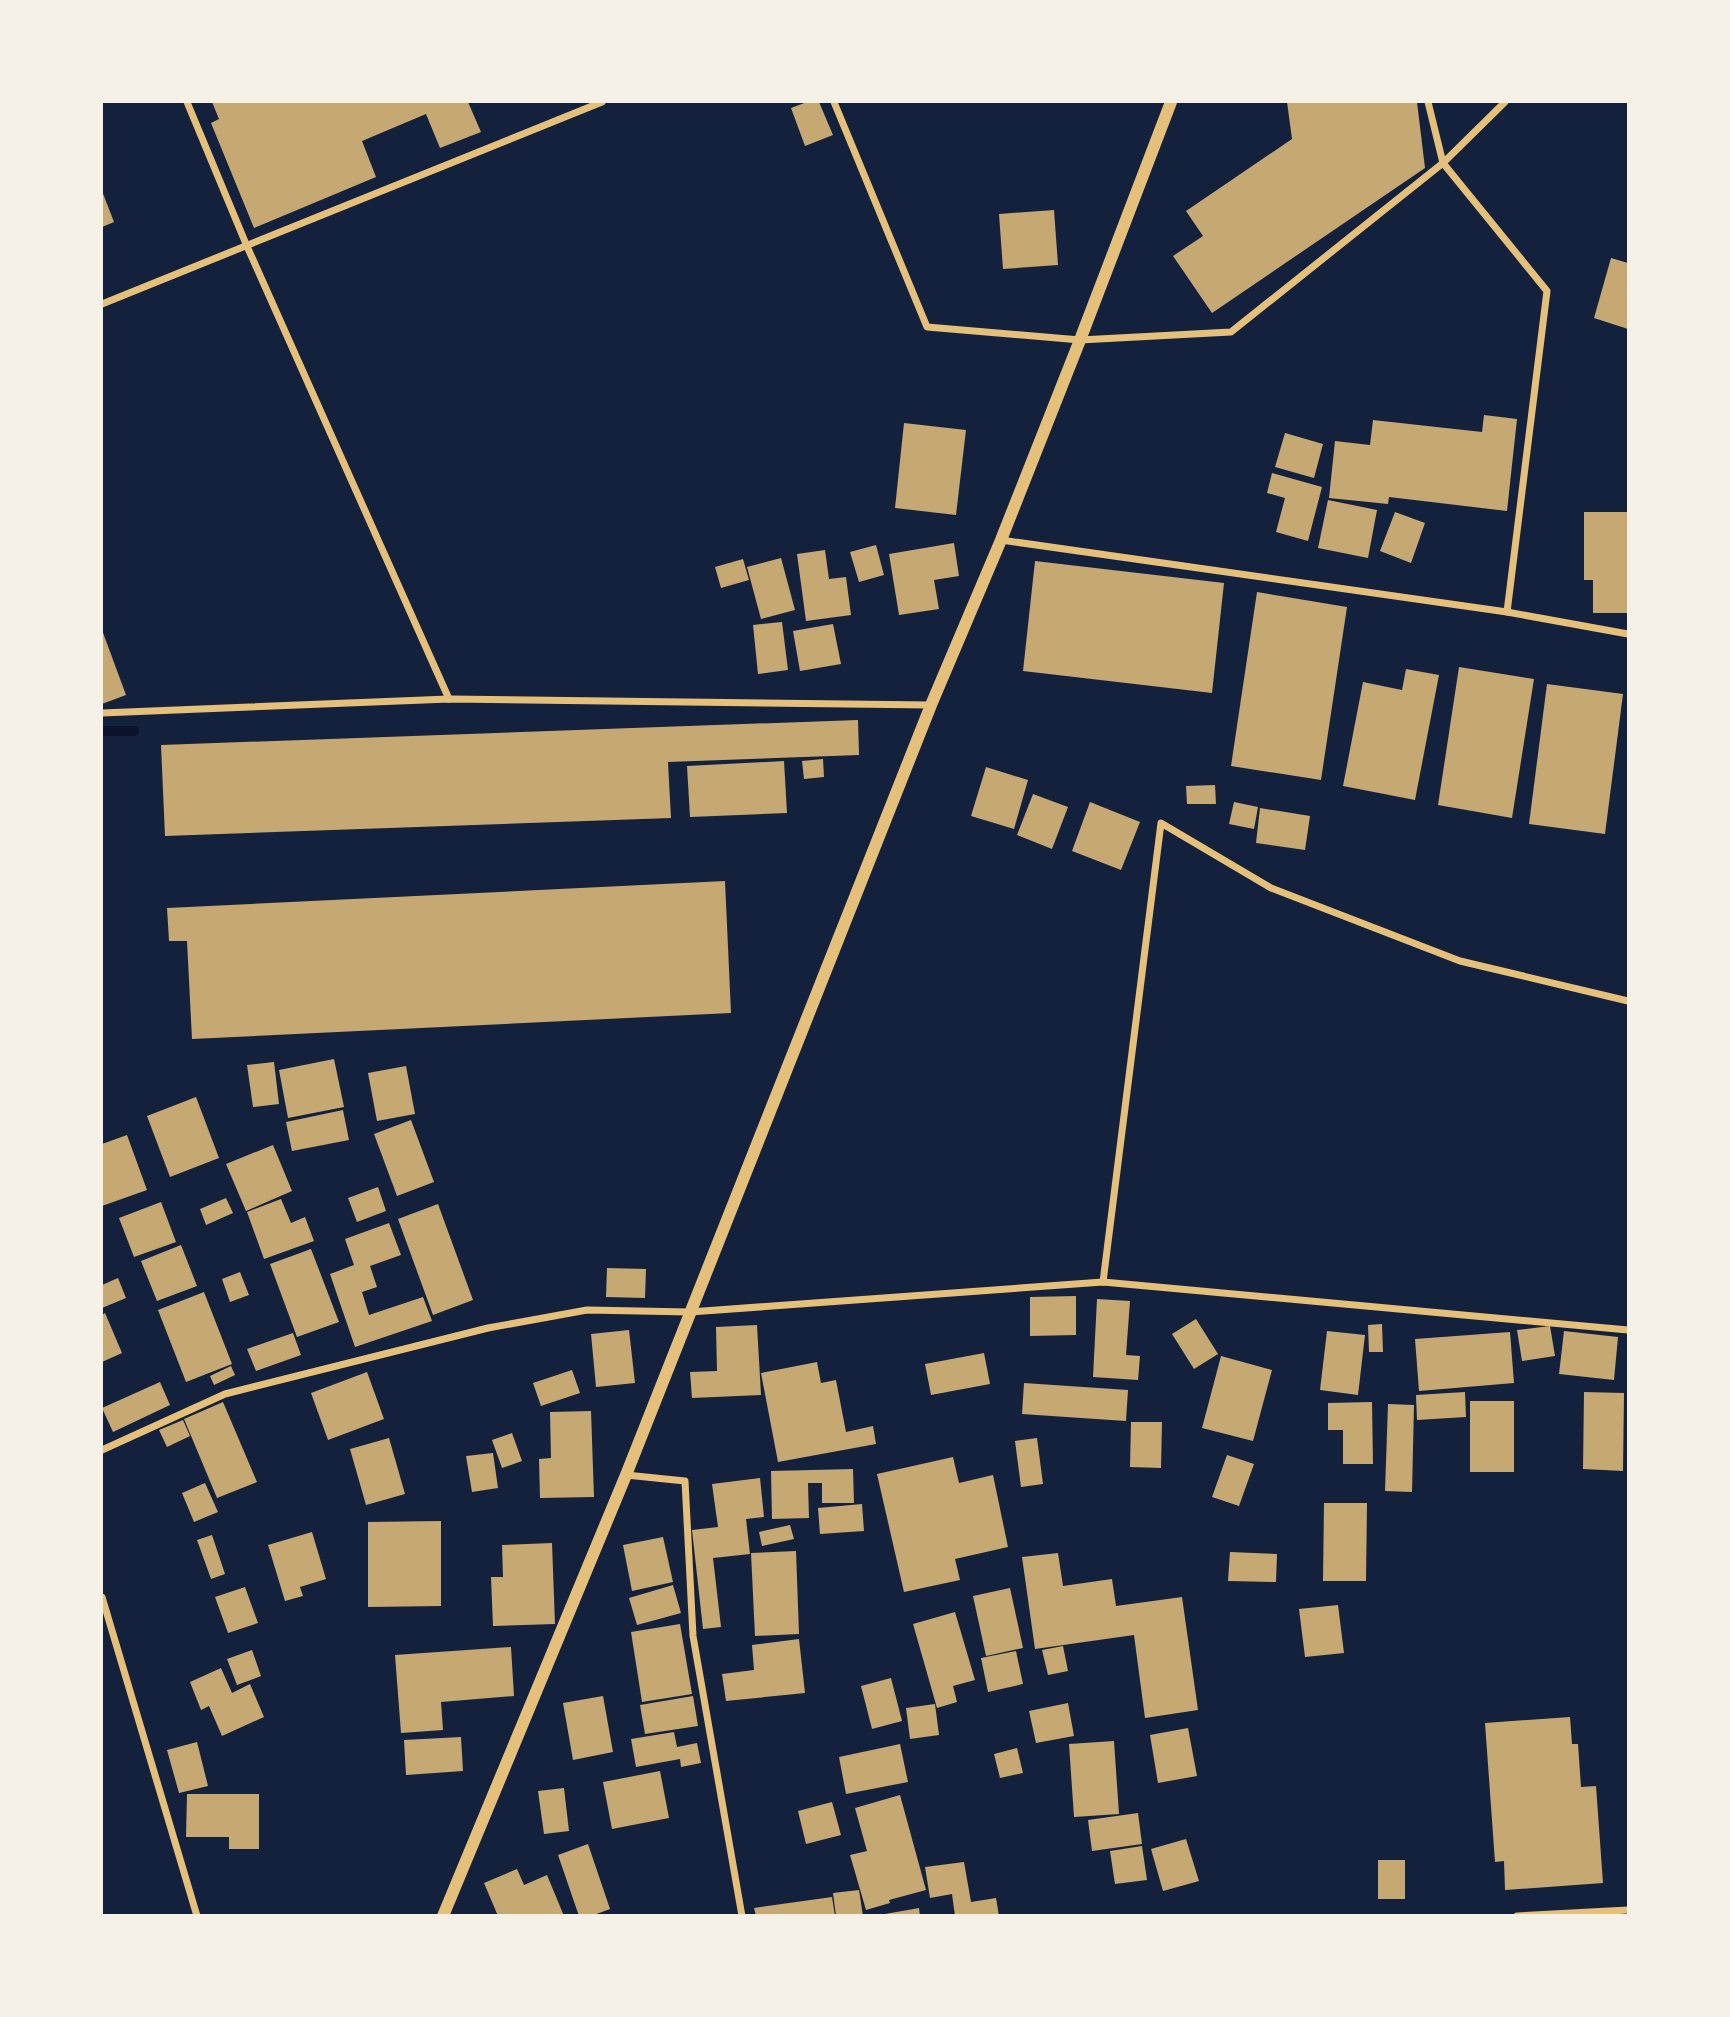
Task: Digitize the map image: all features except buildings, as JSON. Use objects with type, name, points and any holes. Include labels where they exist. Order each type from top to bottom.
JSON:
[{"type":"street","points":[[187,102],[246,244],[449,699]]},
{"type":"street","points":[[102,304],[602,102]]},
{"type":"street","points":[[834,102],[927,327],[1080,340],[1231,332],[1443,163],[1505,102]]},
{"type":"street","points":[[443,1916],[626,1475],[930,705],[1080,340],[1171,102]]},
{"type":"street","points":[[1428,102],[1443,163],[1547,291],[1507,612]]},
{"type":"street","points":[[1000,540],[1507,612],[1629,634]]},
{"type":"street","points":[[102,712],[449,699],[930,705]]},
{"type":"street","points":[[1103,1282],[1161,823],[1271,888],[1460,961],[1629,1001]]},
{"type":"street","points":[[102,1450],[225,1394],[488,1328],[587,1310],[690,1312],[1103,1282],[1629,1330]]},
{"type":"street","points":[[626,1475],[685,1481],[693,1636],[742,1916]]},
{"type":"street","points":[[102,1597],[197,1916]]},
{"type":"street","points":[[1517,1916],[1629,1910]]},
{"type":"waterway","points":[[102,731],[134,731]]}]
